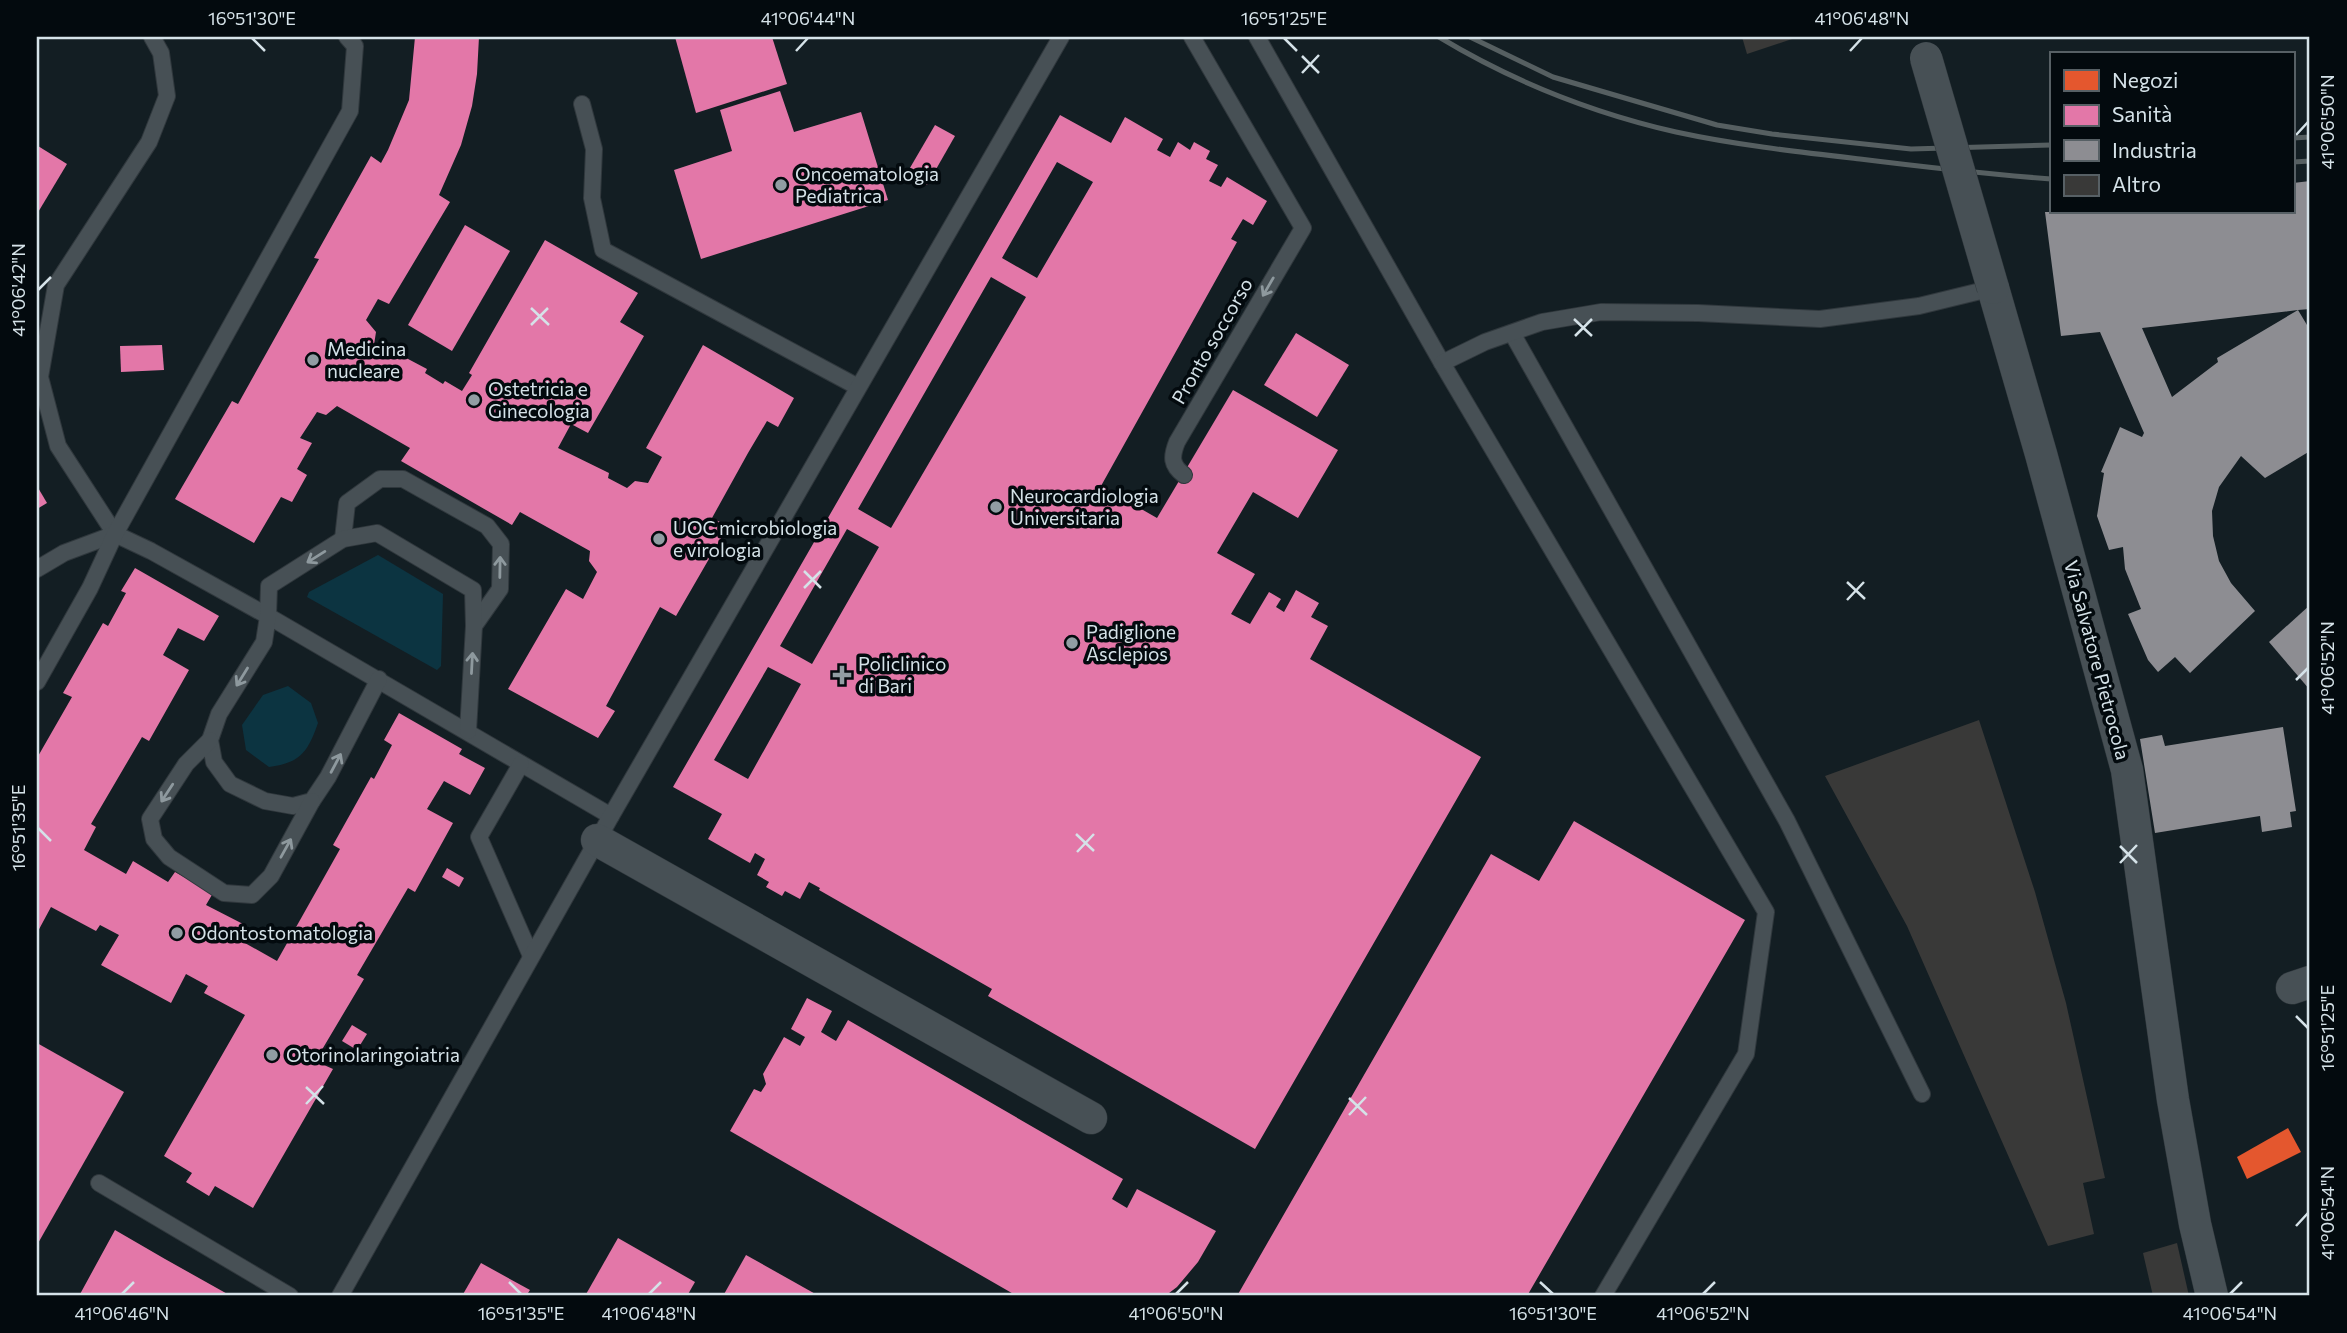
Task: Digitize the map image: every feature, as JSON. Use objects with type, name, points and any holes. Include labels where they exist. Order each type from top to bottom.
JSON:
[{"type":"street","name":"Via Salvatore Pietrocola","points":[[1923,48],[2041,454],[2127,770],[2173,1100],[2195,1224],[2212,1296]]},
{"type":"street","points":[[604,828],[1091,1118]]},
{"type":"lane","points":[[152,37],[161,52],[167,96],[149,142],[56,285],[40,377],[58,446],[114,534],[151,551],[268,616],[468,732],[521,764],[604,828]]},
{"type":"lane","points":[[37,681],[90,588],[114,534],[350,111],[355,46],[347,37]]},
{"type":"lane","points":[[340,1296],[604,828],[1061,37]]},
{"type":"lane","name":"Pronto soccorso","points":[[1184,475],[1175,468],[1172,456],[1177,442],[1303,228],[1192,37]]},
{"type":"lane","points":[[1257,37],[1442,363],[1766,912],[1746,1054],[1603,1296]]},
{"type":"lane","points":[[582,104],[594,149],[592,198],[603,250],[859,387]]},
{"type":"lane","points":[[1442,363],[1485,342],[1542,322],[1601,312],[1820,319],[1919,306],[1993,288]]},
{"type":"lane","points":[[1513,333],[1787,821],[1922,1094]]},
{"type":"lane","points":[[343,539],[347,503],[380,479],[403,479],[486,526],[501,544],[500,589],[474,626]]},
{"type":"lane","points":[[379,679],[328,777],[271,876],[252,895],[224,893],[169,857],[154,839],[150,819],[186,764],[210,740],[219,714],[264,642],[269,586],[343,539],[377,533],[473,590],[474,626],[468,732]]},
{"type":"lane","points":[[37,569],[64,553],[114,534]]},
{"type":"lane","points":[[210,740],[214,762],[230,784],[265,801],[293,806],[312,801]]},
{"type":"lane","points":[[521,764],[479,836],[531,956]]},
{"type":"lane","points":[[99,1183],[290,1296]]},
{"type":"shaded area","points":[[378,555],[443,594],[441,666],[437,670],[307,597],[309,592]]},
{"type":"shaded area","points":[[288,686],[311,703],[318,723],[310,742],[301,754],[288,763],[269,767],[246,750],[242,725],[263,695]]},
{"type":"building: Negozi","points":[[2288,1128],[2301,1152],[2247,1179],[2237,1157]]},
{"type":"building: Sanità","points":[[415,37],[479,37],[477,74],[472,106],[461,145],[439,195],[450,202],[389,304],[378,299],[366,320],[376,332],[374,345],[392,354],[393,351],[427,369],[425,373],[443,384],[445,381],[462,391],[472,375],[469,373],[545,240],[638,293],[620,322],[644,336],[588,433],[571,424],[558,448],[609,473],[608,478],[627,488],[635,481],[648,483],[662,457],[646,448],[703,345],[794,398],[778,427],[767,421],[748,453],[712,518],[728,526],[676,616],[660,607],[606,706],[615,711],[598,738],[508,689],[566,589],[583,599],[597,572],[589,561],[590,551],[520,512],[512,525],[401,461],[410,448],[337,406],[326,415],[317,412],[300,438],[312,443],[297,469],[307,475],[292,502],[281,497],[254,543],[175,499],[232,401],[238,404],[319,259],[314,258],[371,156],[381,163],[388,150],[409,100]]},
{"type":"building: Sanità","points":[[675,37],[772,37],[787,84],[696,113]]},
{"type":"building: Sanità","name":"Oncoematologia Pediatrica","points":[[780,91],[794,132],[861,112],[888,200],[701,259],[674,170],[732,151],[720,110]]},
{"type":"building: Sanità","name":"Padiglione Asclepios","points":[[1060,115],[1111,143],[1125,117],[1163,139],[1157,150],[1170,157],[1178,142],[1190,150],[1194,142],[1210,151],[1206,159],[1218,165],[1209,181],[1221,187],[1227,177],[1267,201],[1253,225],[1243,219],[1231,239],[1237,242],[1101,486],[1157,518],[1233,390],[1338,450],[1298,518],[1253,492],[1217,553],[1255,574],[1231,614],[1250,624],[1269,592],[1281,599],[1276,607],[1284,612],[1296,590],[1319,603],[1311,617],[1328,626],[1310,659],[1481,757],[1255,1149],[988,996],[992,989],[809,882],[800,899],[785,891],[782,896],[766,887],[769,882],[757,875],[765,859],[755,853],[750,863],[708,839],[722,814],[673,787]],"holes":[[[1057,162],[1093,182],[1037,278],[1002,258]],[[991,277],[1026,297],[891,528],[858,509]],[[847,529],[879,547],[812,664],[780,646]],[[768,667],[801,684],[748,779],[714,760]]]},
{"type":"building: Sanità","points":[[935,125],[955,136],[927,185],[907,173]]},
{"type":"building: Sanità","points":[[38,146],[67,164],[37,214],[37,148]]},
{"type":"building: Sanità","points":[[465,225],[510,251],[452,351],[408,325]]},
{"type":"building: Sanità","points":[[1296,333],[1349,365],[1317,417],[1264,385]]},
{"type":"building: Sanità","points":[[162,345],[164,370],[121,372],[120,346]]},
{"type":"building: Sanità","points":[[37,486],[47,503],[37,509]]},
{"type":"building: Sanità","points":[[135,568],[219,616],[204,641],[178,628],[163,655],[189,670],[149,741],[142,737],[91,824],[96,827],[84,850],[126,874],[133,861],[168,882],[175,872],[213,893],[206,905],[243,924],[236,938],[277,961],[340,849],[333,845],[392,745],[384,740],[399,713],[462,749],[459,754],[485,768],[470,795],[444,781],[427,809],[453,823],[415,892],[408,888],[357,975],[364,979],[320,1053],[324,1065],[333,1069],[253,1208],[215,1186],[209,1196],[186,1182],[192,1173],[164,1156],[245,1015],[204,993],[208,986],[186,974],[171,1003],[101,965],[119,935],[100,925],[96,931],[51,907],[37,933],[37,758],[72,697],[63,693],[103,623],[108,626],[126,593],[121,591]]},
{"type":"building: Sanità","points":[[1574,821],[1745,920],[1527,1296],[1237,1296],[1491,854],[1539,881]]},
{"type":"building: Sanità","points":[[447,868],[464,878],[459,887],[442,877]]},
{"type":"building: Sanità","points":[[807,998],[832,1011],[821,1032],[836,1041],[848,1020],[1123,1179],[1112,1199],[1127,1208],[1137,1189],[1216,1231],[1198,1262],[1177,1287],[1165,1296],[1017,1296],[730,1131],[754,1089],[761,1092],[766,1084],[763,1074],[784,1037],[800,1046],[805,1037],[791,1029]]},
{"type":"building: Sanità","points":[[352,1025],[367,1034],[357,1050],[342,1041]]},
{"type":"building: Sanità","points":[[37,1043],[124,1092],[37,1245]]},
{"type":"building: Sanità","points":[[115,1230],[165,1259],[231,1296],[79,1296]]},
{"type":"building: Sanità","points":[[618,1238],[695,1282],[687,1296],[585,1296]]},
{"type":"building: Sanità","points":[[746,1255],[819,1296],[723,1296]]},
{"type":"building: Sanità","points":[[481,1263],[530,1290],[526,1296],[462,1296]]},
{"type":"building: Industria","points":[[2310,181],[2310,309],[2298,310],[2310,330],[2310,451],[2265,478],[2241,456],[2219,487],[2212,511],[2213,536],[2219,561],[2231,583],[2255,611],[2190,673],[2175,657],[2158,672],[2148,660],[2128,614],[2141,609],[2125,569],[2123,547],[2109,550],[2097,516],[2104,473],[2101,472],[2120,427],[2142,437],[2144,433],[2100,332],[2061,336],[2045,212],[2294,214],[2294,183]],"holes":[[[2298,310],[2217,358],[2218,362],[2172,397],[2142,328]]]},
{"type":"building: Industria","points":[[2310,605],[2310,690],[2269,642]]},
{"type":"building: Industria","points":[[2283,727],[2296,811],[2290,812],[2292,827],[2262,832],[2260,816],[2155,833],[2140,739],[2162,735],[2165,746]]},
{"type":"building: Altro","points":[[1742,37],[1798,37],[1747,54]]},
{"type":"building: Altro","points":[[1979,720],[2035,892],[2066,1003],[2105,1178],[2083,1183],[2094,1234],[2048,1246],[1907,926],[1825,776]]},
{"type":"building: Altro","points":[[2177,1243],[2189,1296],[2153,1296],[2143,1253]]},
{"type":"railway","points":[[1439,37],[1495,68],[1554,94],[1614,115],[1676,132],[1791,151],[2050,179]]},
{"type":"railway","points":[[1470,37],[1553,77],[1717,125],[1772,134],[1911,149],[2050,145]]},
{"type":"railway","points":[[2294,138],[2310,137]]},
{"type":"railway","points":[[2294,162],[2310,161]]},
{"type":"place","name":"Oncoematologia Pediatrica","points":[[781,185]]},
{"type":"place","name":"Medicina nucleare","points":[[313,360]]},
{"type":"place","name":"Ostetricia e Ginecologia","points":[[474,400]]},
{"type":"place","name":"Neurocardiologia Universitaria","points":[[996,507]]},
{"type":"place","name":"UOC microbiologia e virologia","points":[[659,539]]},
{"type":"place","name":"Padiglione Asclepios","points":[[1072,643]]},
{"type":"place","name":"Policlinico di Bari","points":[[842,675]]},
{"type":"place","name":"Odontostomatologia","points":[[177,933]]},
{"type":"place","name":"Otorinolaringoiatria","points":[[272,1055]]}]
